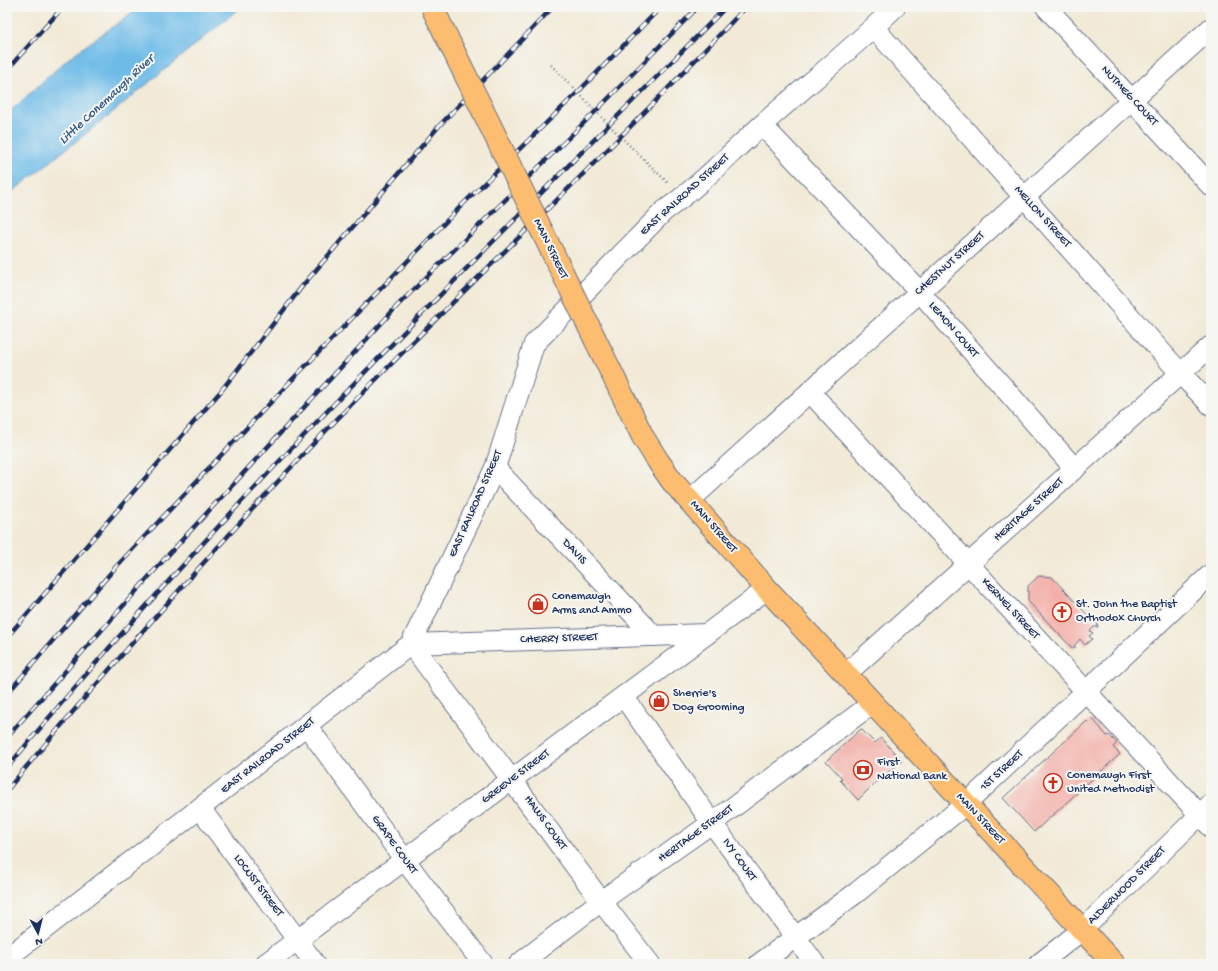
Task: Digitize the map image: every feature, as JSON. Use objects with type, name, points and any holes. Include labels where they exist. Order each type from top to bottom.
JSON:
[{"type":"main road","name":"MAIN STREET","points":[[432,7],[643,437],[658,461],[689,501],[767,589],[1114,964]]},
{"type":"street","name":"EAST RAILROAD STREET","points":[[7,958],[411,644],[495,468],[534,344],[664,211],[683,198],[762,125],[874,28],[895,7]]},
{"type":"street","name":"NUTMEG COURT","points":[[1046,7],[1211,186]]},
{"type":"street","name":"MELLON STREET","points":[[874,28],[1181,374],[1211,405]]},
{"type":"street","name":"CHESTNUT STREET","points":[[689,501],[1211,28]]},
{"type":"street","name":"LEMON COURT","points":[[762,125],[920,292],[1075,469]]},
{"type":"street","name":"HERITAGE STREET","points":[[846,674],[1211,346]]},
{"type":"street","name":"KERNEL STREET","points":[[810,392],[1086,692],[1207,815]]},
{"type":"street","name":"DAVIS","points":[[495,468],[654,636]]},
{"type":"street","name":"1ST STREET","points":[[759,964],[856,893],[966,804],[1211,574]]},
{"type":"street","name":"GREEVE STREET","points":[[265,964],[767,589]]},
{"type":"street","name":"CHERRY STREET","points":[[411,644],[707,634]]},
{"type":"street","name":"HAWS COURT","points":[[411,644],[601,901],[650,964]]},
{"type":"street","name":"IVY COURT","points":[[624,697],[712,823],[815,964]]},
{"type":"street","name":"HERITAGE STREET","points":[[519,964],[601,901],[712,823],[873,703]]},
{"type":"street","name":"GRAPE COURT","points":[[307,726],[404,860],[483,964]]},
{"type":"street","name":"LOCUST STREET","points":[[200,808],[315,964]]},
{"type":"street","name":"ALDERWOOD STREET","points":[[1039,964],[1082,930],[1207,815]]},
{"type":"path","points":[[551,65],[683,198]]},
{"type":"water","name":"Little Conemaugh River","points":[[141,7],[241,7],[113,112],[7,196],[7,114],[71,56]]},
{"type":"building","name":"St. John the Baptist Orthodox Church","points":[[1039,576],[1052,577],[1095,623],[1097,622],[1098,627],[1094,627],[1090,631],[1093,633],[1089,636],[1092,639],[1085,645],[1080,639],[1075,645],[1075,648],[1071,648],[1028,601],[1028,586]]},
{"type":"building","name":"Conemaugh First United Methodist","points":[[1092,718],[1107,736],[1109,735],[1117,743],[1113,747],[1120,754],[1034,832],[1003,798]]},
{"type":"building","name":"First National Bank","points":[[861,729],[875,743],[881,738],[902,761],[876,782],[858,800],[840,780],[842,778],[826,761]]},
{"type":"railway","points":[[7,70],[63,7]]},
{"type":"railway","points":[[7,637],[221,391],[304,284],[439,126],[553,7]]},
{"type":"railway","points":[[7,694],[114,569],[288,384],[463,204],[578,92],[661,7]]},
{"type":"railway","points":[[7,737],[170,553],[400,303],[596,111],[698,7]]},
{"type":"railway","points":[[7,768],[92,668],[267,474],[449,286],[726,7]]},
{"type":"railway","points":[[7,790],[77,706],[149,624],[297,461],[417,337],[638,119],[746,7]]},
{"type":"place","name":"Conemaugh Arms and Ammo","points":[[538,604]]},
{"type":"place","name":"St. John the Baptist Orthodox Church","points":[[1062,612]]},
{"type":"place","name":"Sherrie's Dog Grooming","points":[[659,701]]},
{"type":"place","name":"First National Bank","points":[[863,770]]},
{"type":"place","name":"Conemaugh First United Methodist","points":[[1053,783]]}]
